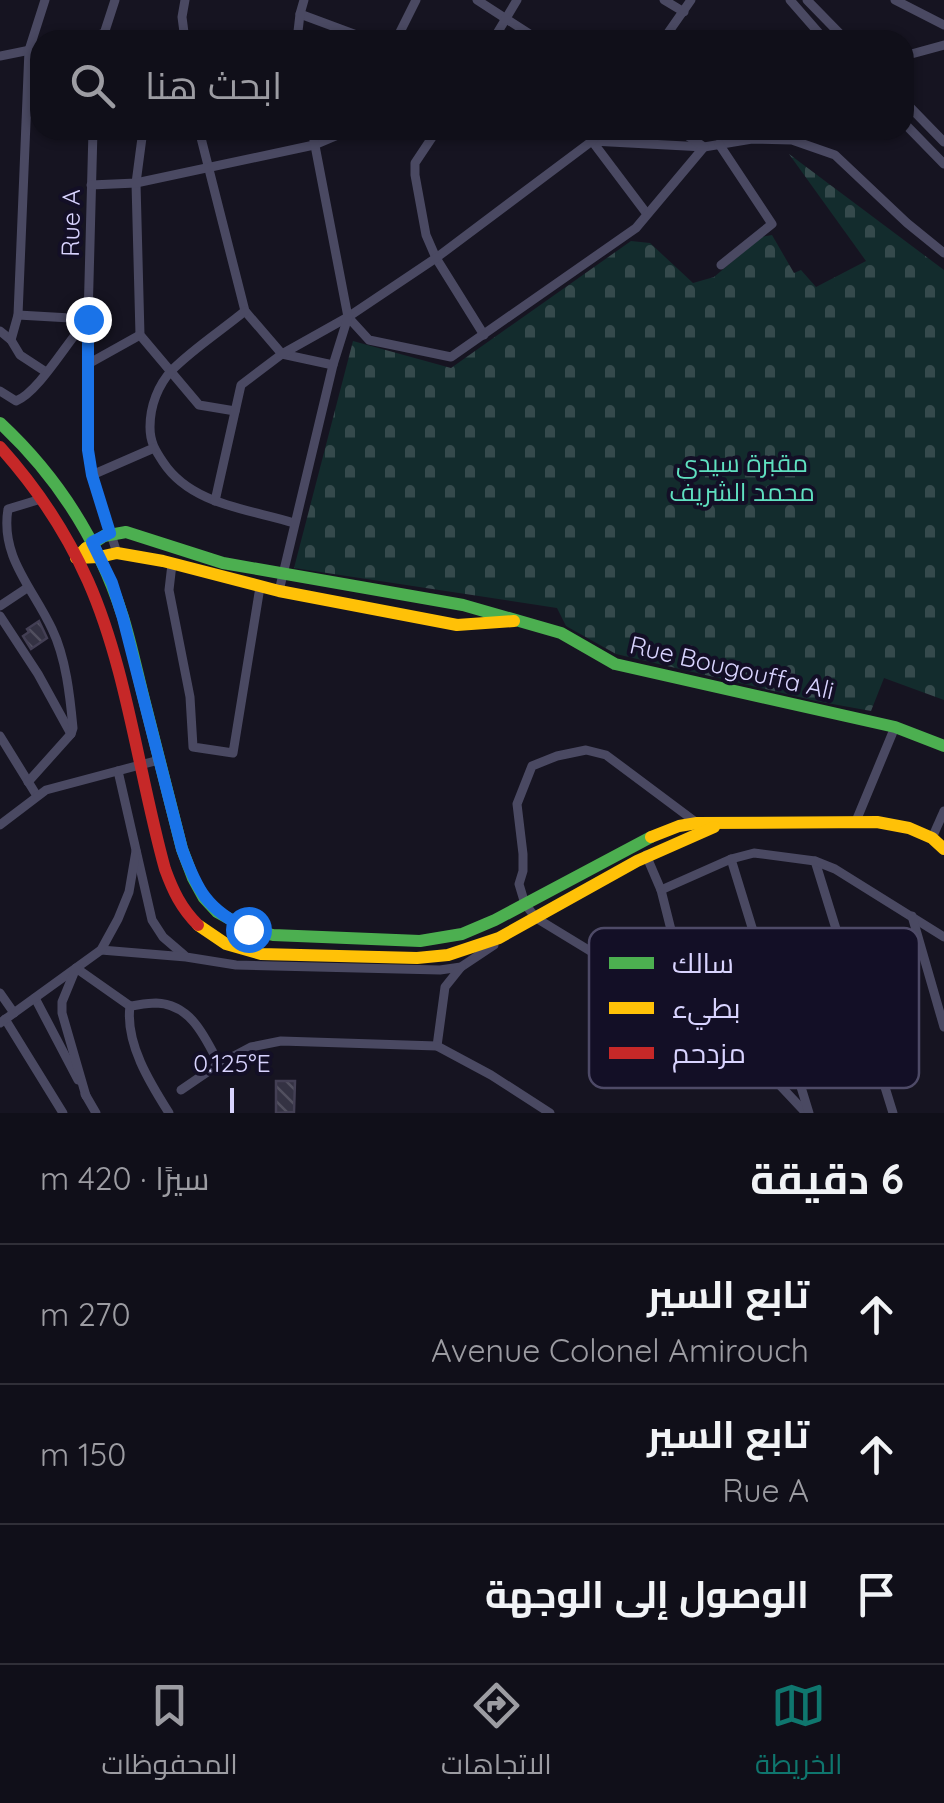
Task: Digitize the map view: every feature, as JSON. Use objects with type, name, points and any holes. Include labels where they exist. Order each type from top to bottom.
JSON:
[{"type":"main road","points":[[0,424],[54,479],[92,542],[112,583],[123,618],[182,849],[193,878],[217,912],[248,929],[273,934],[420,942],[462,934],[658,833],[696,823],[894,824],[932,838],[944,849]]},
{"type":"main road","points":[[0,447],[40,500],[76,558],[96,602],[173,888],[185,910],[204,930],[226,944],[278,955],[454,956],[536,918],[646,855],[724,823]]},
{"type":"main road","points":[[76,558],[92,542],[110,533],[126,532],[222,563],[463,605],[514,622]]},
{"type":"main road","points":[[76,558],[99,558],[117,552],[279,591],[457,625],[514,622]]},
{"type":"main road","name":"Rue Bougouffa Ali","points":[[514,622],[560,633],[614,664],[895,727],[944,746]]},
{"type":"street","points":[[38,30],[45,0]]},
{"type":"street","points":[[104,30],[114,0]]},
{"type":"street","points":[[184,30],[185,0]]},
{"type":"street","points":[[298,30],[304,0]]},
{"type":"street","points":[[401,30],[416,0]]},
{"type":"street","points":[[477,0],[524,30]]},
{"type":"street","points":[[500,30],[516,0]]},
{"type":"street","points":[[664,0],[684,12]]},
{"type":"street","points":[[670,30],[691,0]]},
{"type":"street","points":[[790,0],[816,30]]},
{"type":"street","points":[[807,0],[836,30]]},
{"type":"street","points":[[895,0],[944,24]]},
{"type":"street","points":[[300,14],[343,30]]},
{"type":"street","points":[[914,53],[944,45]]},
{"type":"street","points":[[0,56],[30,50]]},
{"type":"street","points":[[914,111],[944,142]]},
{"type":"street","points":[[11,340],[18,315],[30,116]]},
{"type":"street","points":[[914,134],[944,164]]},
{"type":"street","name":"Rue A","points":[[93,140],[88,450],[117,552]]},
{"type":"street","points":[[142,140],[136,183],[140,334],[198,405],[235,411]]},
{"type":"street","points":[[201,140],[245,311],[282,354],[333,365]]},
{"type":"street","points":[[279,591],[348,317],[313,140]]},
{"type":"street","points":[[91,185],[136,183],[326,140]]},
{"type":"street","points":[[431,140],[416,162],[426,235],[484,335]]},
{"type":"street","points":[[695,140],[704,146]]},
{"type":"street","points":[[215,501],[241,385],[282,354],[348,317],[436,258],[592,141],[704,146],[745,140]]},
{"type":"street","points":[[792,140],[835,155],[944,253]]},
{"type":"street","points":[[592,141],[647,214]]},
{"type":"street","points":[[719,144],[772,224],[722,265]]},
{"type":"street","points":[[348,317],[369,340],[451,357],[636,228],[704,146]]},
{"type":"street","points":[[245,311],[170,372],[152,401],[150,441],[174,478],[215,501],[294,523]]},
{"type":"street","points":[[18,315],[88,319]]},
{"type":"street","points":[[0,391],[16,401],[22,400],[88,319]]},
{"type":"street","points":[[0,331],[20,355],[46,372]]},
{"type":"street","points":[[88,364],[140,334]]},
{"type":"street","points":[[92,475],[154,448]]},
{"type":"street","points":[[28,782],[71,734],[72,719],[55,636],[14,565],[4,535],[4,507],[40,500]]},
{"type":"street","points":[[172,564],[169,590],[190,697],[192,747],[233,753],[260,586]]},
{"type":"street","points":[[0,606],[26,588]]},
{"type":"street","points":[[0,616],[71,734]]},
{"type":"street","points":[[856,821],[895,727]]},
{"type":"street","points":[[0,736],[37,796]]},
{"type":"street","points":[[589,950],[536,918],[525,904],[519,884],[522,854],[517,804],[532,766],[586,750],[606,755],[696,823]]},
{"type":"street","points":[[0,825],[46,790],[159,760]]},
{"type":"street","points":[[118,771],[152,920],[164,938],[186,957]]},
{"type":"street","points":[[932,838],[944,811]]},
{"type":"street","points":[[6,1018],[100,950],[129,892],[136,851]]},
{"type":"street","points":[[661,890],[732,858],[754,853],[814,861],[835,868],[944,937]]},
{"type":"street","points":[[646,855],[661,890],[671,928]]},
{"type":"street","points":[[732,858],[753,928]]},
{"type":"street","points":[[814,861],[835,928]]},
{"type":"street","points":[[912,916],[915,928]]},
{"type":"street","points":[[445,987],[461,968],[507,933]]},
{"type":"street","points":[[919,940],[944,1027]]},
{"type":"street","points":[[100,950],[236,965],[461,968]]},
{"type":"street","points":[[76,968],[130,1006],[158,1002],[180,1010],[196,1022],[219,1064]]},
{"type":"street","points":[[76,968],[62,1002],[62,1013],[86,1096]]},
{"type":"street","points":[[437,1046],[445,987],[440,970]]},
{"type":"street","points":[[0,993],[6,1018],[63,1113]]},
{"type":"street","points":[[34,998],[96,1113]]},
{"type":"street","points":[[130,1006],[128,1021],[136,1048],[169,1113]]},
{"type":"street","points":[[181,1090],[251,1047],[281,1041],[437,1046],[543,1111]]},
{"type":"street","points":[[784,1088],[808,1113]]},
{"type":"street","points":[[801,1088],[808,1113]]},
{"type":"street","points":[[885,1088],[893,1113]]},
{"type":"green space","name":"مقبرة سيدي محمد الشريف","points":[[789,154],[944,270],[944,700],[884,678],[871,711],[816,701],[616,654],[566,626],[557,608],[294,568],[353,341],[451,368],[631,241],[650,243],[693,283],[714,277],[761,237],[772,235],[794,273],[801,270],[816,287],[866,261]]},
{"type":"building","points":[[39,621],[47,638],[31,649],[23,636]]},
{"type":"building","points":[[276,1081],[295,1081],[294,1112],[276,1113]]},
{"type":"traffic: fast","points":[[0,423],[58,488],[102,562],[126,628],[182,849],[204,898],[217,912],[248,929],[273,935],[420,941],[462,934],[651,837]]},
{"type":"traffic: fast","points":[[86,548],[104,536],[126,532],[223,563],[463,605],[561,633],[615,664],[895,727],[944,746]]},
{"type":"traffic: slow","points":[[86,548],[76,558],[117,553],[163,561],[279,591],[457,625],[514,621]]},
{"type":"traffic: slow","points":[[651,837],[697,823],[877,822],[909,828],[932,838],[944,849]]},
{"type":"traffic: slow","points":[[198,925],[226,944],[261,954],[417,958],[448,955],[499,938],[637,861],[714,827]]},
{"type":"traffic: jam","points":[[0,447],[49,511],[88,581],[123,686],[165,869],[178,899],[198,925]]},
{"type":"route","points":[[88,319],[88,450],[110,533],[92,542],[112,583],[123,618],[182,849],[193,878],[217,912],[248,929]]}]
